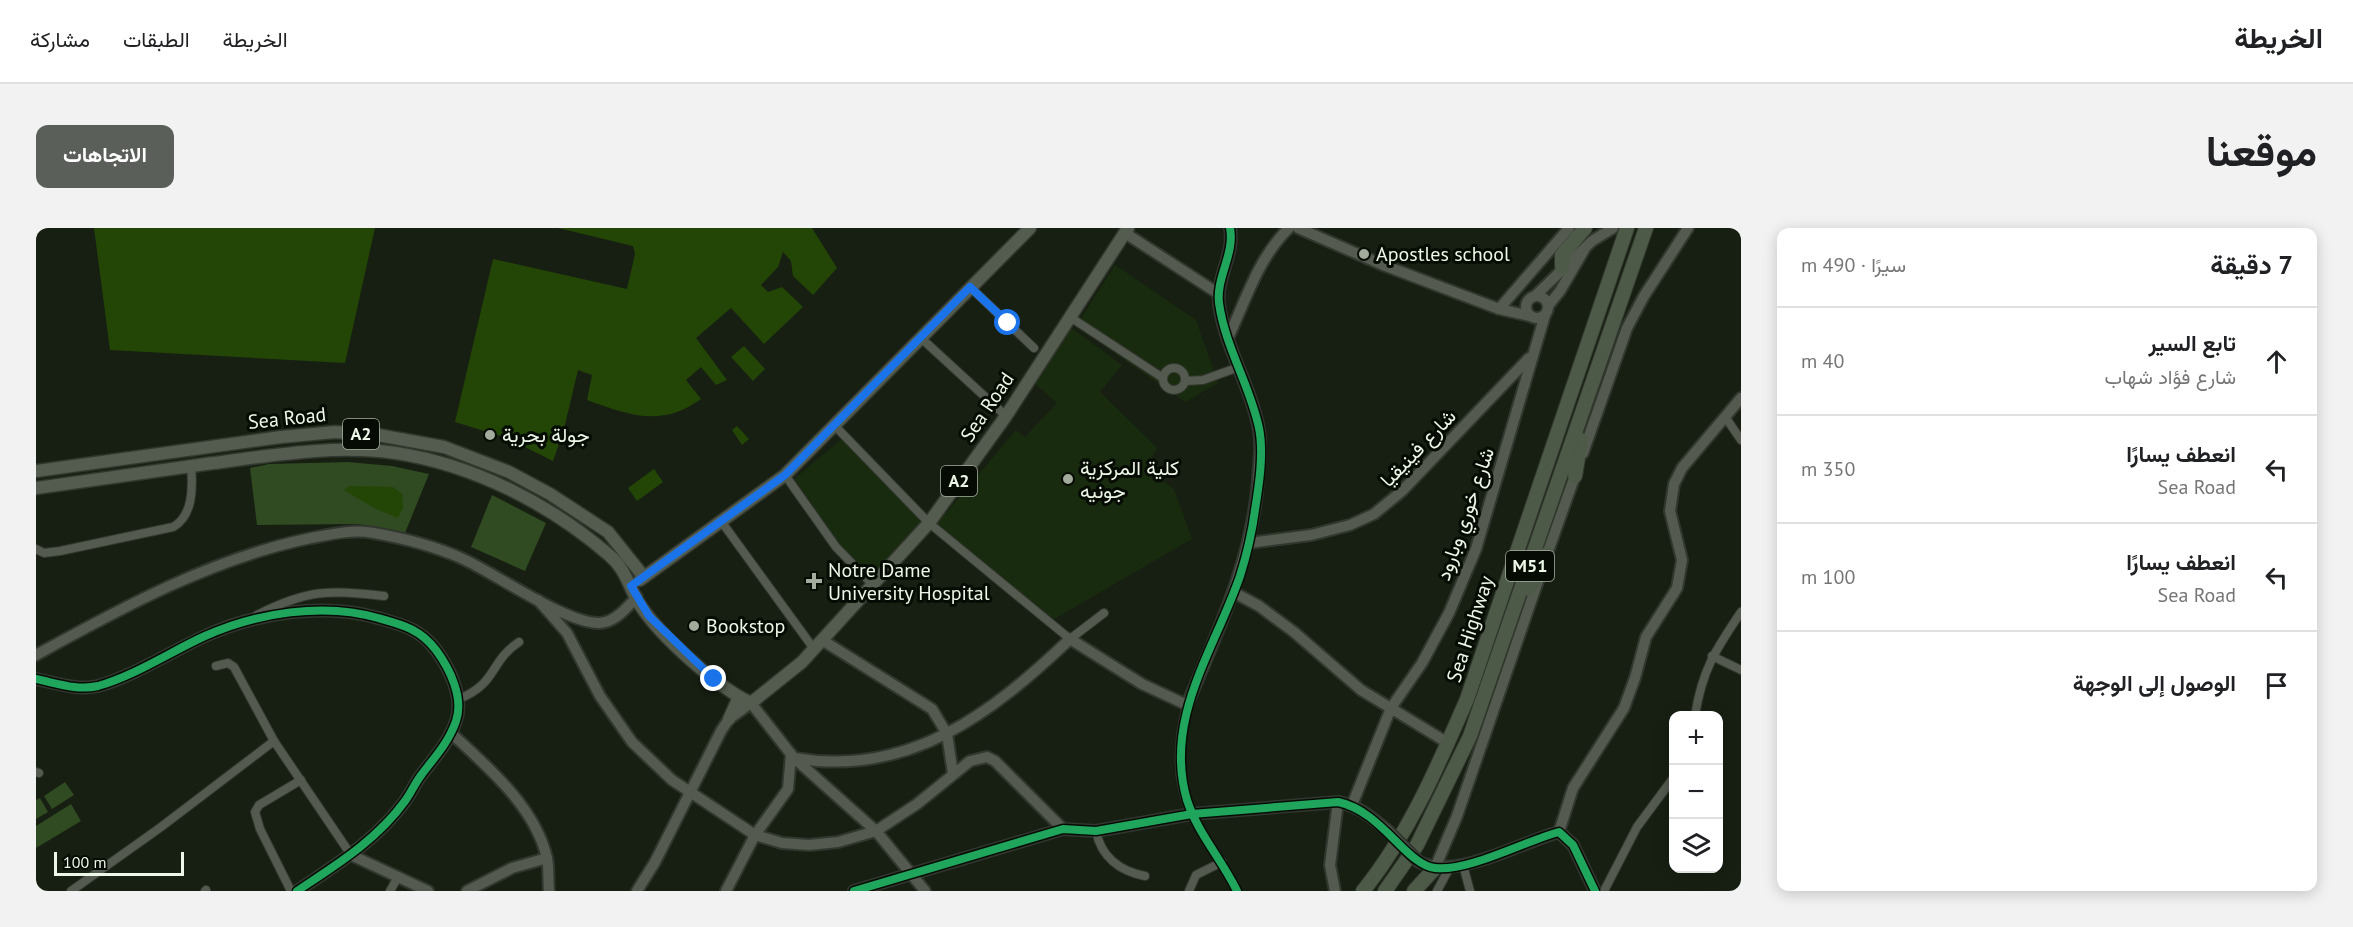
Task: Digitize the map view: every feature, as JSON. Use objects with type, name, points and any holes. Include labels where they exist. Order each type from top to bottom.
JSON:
[{"type":"highway","points":[[1563,267],[1562,255],[1585,228]]},
{"type":"highway","name":"Sea Highway","points":[[1364,891],[1402,835],[1448,743],[1487,642],[1627,228]]},
{"type":"highway","name":"Sea Highway","points":[[1385,891],[1417,845],[1478,714],[1646,228]]},
{"type":"highway","points":[[1575,476],[1585,406]]},
{"type":"highway","points":[[1508,628],[1547,554]]},
{"type":"highway","points":[[1414,891],[1435,868]]},
{"type":"main road","points":[[636,596],[644,577],[785,475],[1030,228]]},
{"type":"main road","name":"Sea Road","points":[[36,488],[292,452],[349,450],[395,453],[429,460],[510,490],[551,512],[611,557],[624,572],[636,596],[699,666],[739,697],[751,703],[818,644],[928,523],[1006,416],[1127,230]]},
{"type":"main road","name":"Sea Road","points":[[36,471],[281,437],[335,432],[378,435],[432,444],[509,472],[575,508],[618,541],[644,577]]},
{"type":"main road","points":[[429,460],[432,444]]},
{"type":"main road","points":[[119,459],[121,476]]},
{"type":"main road","points":[[83,465],[85,481]]},
{"type":"main road","points":[[729,719],[739,697]]},
{"type":"street","points":[[1230,228],[1230,249],[1220,279],[1219,294],[1228,338],[1256,419],[1261,445],[1256,508],[1249,543],[1233,592],[1187,705],[1179,751],[1183,782],[1192,814],[1237,891]]},
{"type":"street","points":[[1228,338],[1260,266],[1268,252],[1289,228]]},
{"type":"street","points":[[1298,228],[1383,266],[1532,317],[1546,310],[1544,298],[1498,305]]},
{"type":"street","points":[[1498,305],[1521,284],[1569,228]]},
{"type":"street","points":[[1529,300],[1585,247],[1613,228]]},
{"type":"street","points":[[1435,868],[1457,816],[1627,328],[1688,228]]},
{"type":"street","points":[[1127,230],[1219,294]]},
{"type":"street","name":"شارع خوري وبارود","points":[[1352,805],[1390,708],[1428,653],[1449,613],[1476,549],[1546,310],[1579,261],[1585,247]]},
{"type":"street","points":[[1521,284],[1540,334]]},
{"type":"street","points":[[970,287],[1034,348]]},
{"type":"street","points":[[1070,317],[1163,378],[1165,386],[1172,390],[1180,389],[1185,381],[1183,372],[1177,368],[1169,369],[1163,378]]},
{"type":"street","points":[[921,338],[1006,416]]},
{"type":"street","name":"شارع فينيقيا","points":[[1249,543],[1311,535],[1364,520],[1393,500],[1532,356]]},
{"type":"street","points":[[1185,381],[1203,380],[1239,368]]},
{"type":"street","points":[[1559,832],[1573,788],[1624,708],[1646,637],[1677,588],[1682,560],[1670,511],[1674,484],[1682,468],[1741,398]]},
{"type":"street","points":[[1726,418],[1741,441]]},
{"type":"street","points":[[835,426],[928,523],[1070,639],[1142,684],[1187,705]]},
{"type":"street","points":[[36,549],[44,553],[60,551],[184,521],[192,487],[191,466]]},
{"type":"street","points":[[785,475],[836,547],[873,585]]},
{"type":"street","points":[[722,521],[818,644],[932,709],[946,734],[953,774]]},
{"type":"street","points":[[36,655],[103,618],[169,586],[250,553],[296,541],[358,531],[394,537],[461,558],[538,600],[599,623],[612,619],[628,608],[636,596]]},
{"type":"street","points":[[36,679],[84,689],[98,686],[128,675],[207,635],[248,620],[291,598],[316,592],[352,592],[384,596]]},
{"type":"street","points":[[1233,592],[1259,606],[1294,632],[1361,690],[1448,743]]},
{"type":"street","points":[[538,600],[567,633],[600,696],[632,742],[657,767],[755,835],[782,843],[809,845],[838,842],[876,831],[917,804],[978,757],[987,757],[995,761],[1063,830]]},
{"type":"street","points":[[248,620],[336,610],[365,614],[405,626],[425,636],[439,655],[459,699],[458,714],[452,734],[405,802],[386,824],[351,855],[297,891]]},
{"type":"street","points":[[1696,711],[1699,689],[1712,656],[1741,612]]},
{"type":"street","points":[[793,756],[843,761],[884,757],[910,750],[946,734],[1003,699],[1070,639],[1104,613]]},
{"type":"street","points":[[459,699],[484,685],[503,654],[519,642]]},
{"type":"street","points":[[1712,656],[1741,670]]},
{"type":"street","points":[[216,666],[228,663],[234,667],[274,741],[351,855],[428,891]]},
{"type":"street","points":[[636,891],[655,862],[729,719],[751,703],[793,756],[876,831],[925,891]]},
{"type":"street","points":[[452,734],[501,781],[522,806],[547,858],[549,891]]},
{"type":"street","points":[[71,891],[161,827],[274,741]]},
{"type":"street","points":[[726,891],[755,835],[788,789],[793,756]]},
{"type":"street","points":[[291,891],[260,829],[255,812],[259,805],[302,780]]},
{"type":"street","points":[[1604,891],[1637,827],[1669,784]]},
{"type":"street","points":[[854,891],[1063,830],[1096,831],[1192,814],[1338,802],[1352,805],[1368,814],[1387,830],[1419,862],[1435,868],[1463,865],[1559,832]]},
{"type":"street","points":[[1335,891],[1330,865],[1338,802]]},
{"type":"street","points":[[1048,834],[1050,817]]},
{"type":"street","points":[[1096,831],[1099,844],[1108,858],[1125,869],[1145,876]]},
{"type":"street","points":[[1559,832],[1573,846],[1595,891]]},
{"type":"street","points":[[467,891],[504,871],[547,858]]},
{"type":"street","points":[[1189,891],[1196,875],[1222,862]]},
{"type":"street","points":[[1463,865],[1470,891]]},
{"type":"street","points":[[1437,891],[1450,867]]},
{"type":"street","points":[[390,891],[398,877]]},
{"type":"shaded area","points":[[94,228],[375,228],[345,363],[110,350]]},
{"type":"shaded area","points":[[558,228],[812,228],[837,268],[813,295],[793,276],[791,261],[783,252],[778,267],[761,285],[768,292],[782,287],[803,307],[764,344],[731,308],[696,338],[727,380],[716,385],[701,367],[686,380],[701,399],[672,414],[645,416],[631,414],[587,400],[592,375],[578,370],[563,433],[553,461],[507,438],[455,422],[493,259],[627,289],[635,254],[633,246]]},
{"type":"shaded area","points":[[1115,265],[1196,320],[1218,383],[1185,402],[1076,326]]},
{"type":"shaded area","name":"كلية المركزية جونيه","points":[[1070,327],[1122,365],[1100,392],[1157,448],[1146,469],[1174,489],[1192,539],[1054,619],[952,540],[937,524],[1016,430],[1025,437],[1057,403],[1033,382]]},
{"type":"shaded area","points":[[744,346],[765,369],[753,381],[731,357]]},
{"type":"shaded area","points":[[737,426],[749,439],[742,445],[732,430]]},
{"type":"shaded area","points":[[843,438],[923,521],[872,575],[847,554],[794,479]]},
{"type":"shaded area","points":[[348,462],[392,466],[429,474],[405,533],[358,524],[257,525],[250,468],[269,464]]},
{"type":"shaded area","points":[[654,469],[663,482],[637,501],[628,488]]},
{"type":"shaded area","points":[[349,486],[393,487],[402,494],[403,508],[398,518],[374,508],[344,490]]},
{"type":"shaded area","points":[[492,495],[546,523],[525,571],[471,547]]},
{"type":"shaded area","points":[[65,782],[74,795],[52,809],[44,796]]},
{"type":"shaded area","points":[[40,798],[48,812],[36,819],[36,800]]},
{"type":"shaded area","points":[[71,804],[81,821],[36,848],[36,826]]},
{"type":"cycle path","points":[[1230,228],[1230,247],[1220,284],[1219,303],[1227,335],[1259,428],[1260,469],[1243,568],[1195,685],[1182,741],[1181,770],[1191,812],[1237,891]]},
{"type":"cycle path","points":[[36,679],[75,687],[98,686],[126,676],[225,628],[290,612],[357,613],[403,626],[424,637],[446,666],[457,693],[458,712],[449,736],[405,801],[382,828],[355,851],[297,891]]},
{"type":"cycle path","points":[[854,891],[1063,829],[1096,831],[1192,814],[1338,802],[1354,807],[1368,816],[1414,858],[1424,865],[1435,868],[1448,868],[1480,861],[1559,832],[1573,845],[1595,891]]},
{"type":"place","name":"Apostles school","points":[[1364,254]]},
{"type":"place","name":"جولة بحرية","points":[[490,435]]},
{"type":"place","name":"كلية المركزية جونيه","points":[[1068,479]]},
{"type":"place","name":"Notre Dame University Hospital","points":[[814,581]]},
{"type":"place","name":"Bookstop","points":[[694,626]]},
{"type":"route","points":[[714,679],[649,616],[631,586],[785,475],[970,287],[1008,323]]}]
